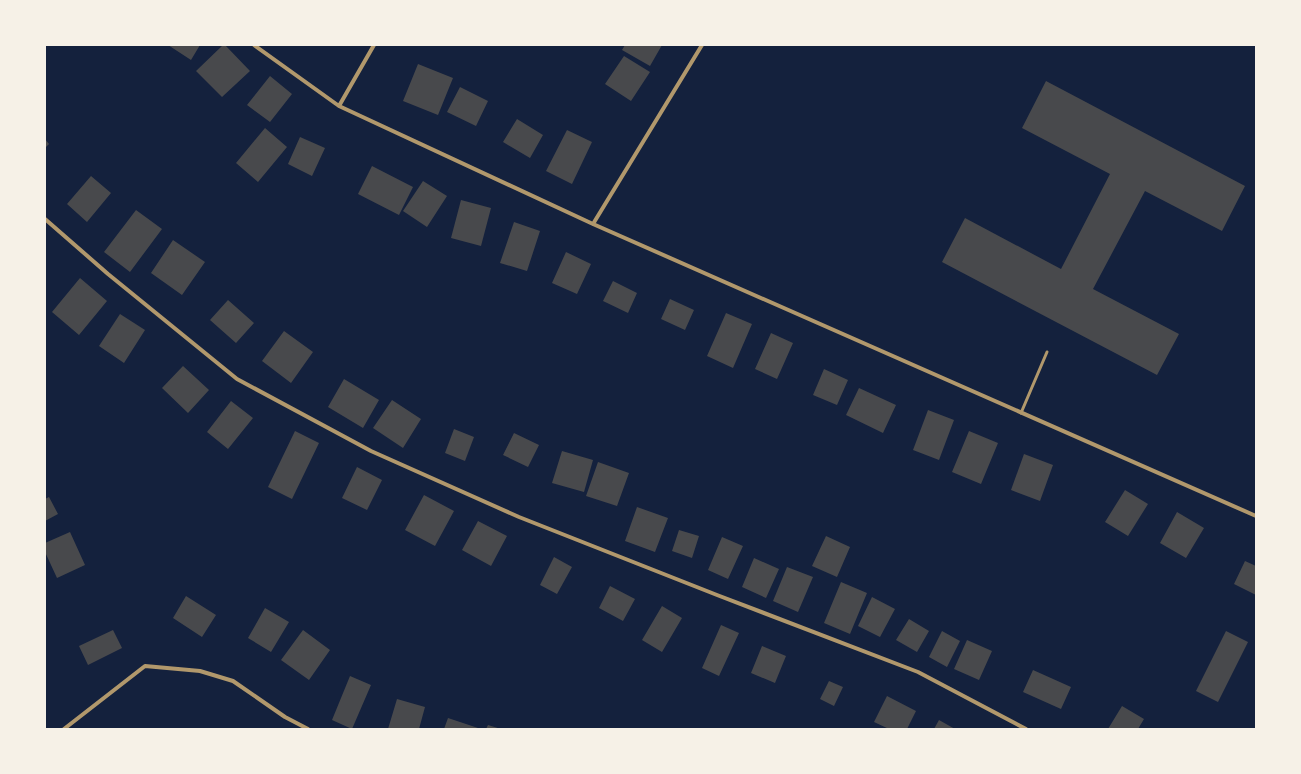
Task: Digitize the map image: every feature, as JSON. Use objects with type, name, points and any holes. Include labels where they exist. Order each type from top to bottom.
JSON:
[{"type":"street","points":[[254,45],[339,106],[593,224],[1256,516]]},
{"type":"street","points":[[339,106],[374,45]]},
{"type":"street","points":[[593,224],[702,45]]},
{"type":"street","points":[[45,219],[108,274],[237,379],[371,451],[519,517],[724,598],[918,672],[1026,729]]},
{"type":"street","points":[[64,729],[145,666],[200,671],[233,681],[285,718],[308,729]]},
{"type":"lane","points":[[1021,413],[1047,352]]},
{"type":"building","points":[[168,45],[200,45],[191,60]]},
{"type":"building","points":[[223,45],[225,45],[250,71],[222,97],[196,71]]},
{"type":"building","points":[[625,45],[662,45],[650,66],[622,50]]},
{"type":"building","points":[[624,56],[650,72],[631,101],[605,84]]},
{"type":"building","points":[[418,64],[453,78],[438,115],[403,101]]},
{"type":"building","points":[[270,76],[292,94],[270,122],[247,105]]},
{"type":"building","points":[[1046,81],[1245,186],[1222,231],[1145,191],[1093,289],[1179,334],[1157,375],[942,262],[965,218],[1061,269],[1110,174],[1022,128]]},
{"type":"building","points":[[460,87],[488,101],[476,126],[447,112]]},
{"type":"building","points":[[517,119],[543,135],[530,158],[503,142]]},
{"type":"building","points":[[265,128],[287,147],[258,182],[236,163]]},
{"type":"building","points":[[567,130],[592,142],[572,184],[546,171]]},
{"type":"building","points":[[300,137],[325,148],[312,176],[288,164]]},
{"type":"building","points":[[45,139],[49,144],[45,148]]},
{"type":"building","points":[[372,166],[413,187],[399,215],[358,194]]},
{"type":"building","points":[[91,176],[111,193],[87,222],[67,204]]},
{"type":"building","points":[[423,181],[447,196],[427,227],[403,211]]},
{"type":"building","points":[[461,200],[491,208],[481,246],[451,238]]},
{"type":"building","points":[[136,210],[162,229],[130,272],[104,252]]},
{"type":"building","points":[[514,222],[540,231],[527,271],[500,263]]},
{"type":"building","points":[[173,240],[205,262],[182,295],[151,273]]},
{"type":"building","points":[[566,252],[591,264],[577,294],[552,283]]},
{"type":"building","points":[[80,278],[107,301],[79,335],[52,312]]},
{"type":"building","points":[[613,281],[637,293],[628,313],[603,301]]},
{"type":"building","points":[[670,299],[694,310],[685,330],[661,319]]},
{"type":"building","points":[[228,300],[254,323],[236,343],[210,320]]},
{"type":"building","points":[[726,313],[752,324],[733,368],[707,356]]},
{"type":"building","points":[[120,314],[145,330],[124,363],[99,346]]},
{"type":"building","points":[[284,331],[313,352],[291,383],[262,361]]},
{"type":"building","points":[[771,333],[793,343],[777,379],[755,369]]},
{"type":"building","points":[[183,366],[209,390],[188,413],[162,388]]},
{"type":"building","points":[[824,369],[848,380],[837,405],[813,395]]},
{"type":"building","points":[[344,379],[379,400],[363,428],[328,407]]},
{"type":"building","points":[[859,388],[896,405],[883,433],[846,415]]},
{"type":"building","points":[[392,400],[421,419],[403,448],[373,428]]},
{"type":"building","points":[[231,401],[253,418],[228,449],[207,432]]},
{"type":"building","points":[[928,410],[954,420],[939,460],[913,450]]},
{"type":"building","points":[[454,429],[474,437],[465,461],[445,453]]},
{"type":"building","points":[[295,431],[319,443],[292,499],[268,487]]},
{"type":"building","points":[[969,431],[998,443],[981,484],[952,472]]},
{"type":"building","points":[[514,433],[539,445],[528,467],[503,455]]},
{"type":"building","points":[[562,451],[593,460],[584,492],[552,483]]},
{"type":"building","points":[[1024,454],[1053,465],[1040,501],[1011,490]]},
{"type":"building","points":[[598,462],[629,473],[617,506],[586,496]]},
{"type":"building","points":[[357,467],[382,480],[367,510],[342,498]]},
{"type":"building","points":[[1125,490],[1148,504],[1128,536],[1105,522]]},
{"type":"building","points":[[424,495],[454,511],[435,546],[405,530]]},
{"type":"building","points":[[49,497],[58,514],[45,521],[45,499]]},
{"type":"building","points":[[637,507],[668,518],[655,552],[625,541]]},
{"type":"building","points":[[1177,512],[1204,528],[1186,558],[1160,543]]},
{"type":"building","points":[[478,521],[507,536],[491,566],[462,550]]},
{"type":"building","points":[[679,530],[699,536],[692,558],[672,551]]},
{"type":"building","points":[[70,532],[85,565],[57,578],[45,552],[45,543]]},
{"type":"building","points":[[826,536],[850,547],[837,577],[812,566]]},
{"type":"building","points":[[722,537],[743,546],[728,579],[708,570]]},
{"type":"building","points":[[554,557],[572,567],[557,594],[540,585]]},
{"type":"building","points":[[754,558],[779,569],[766,598],[742,587]]},
{"type":"building","points":[[1245,561],[1256,566],[1256,595],[1234,584]]},
{"type":"building","points":[[787,567],[813,577],[798,612],[773,601]]},
{"type":"building","points":[[841,582],[867,593],[850,634],[824,623]]},
{"type":"building","points":[[610,586],[635,599],[623,621],[599,608]]},
{"type":"building","points":[[186,596],[216,615],[202,637],[173,618]]},
{"type":"building","points":[[872,597],[895,609],[880,637],[858,626]]},
{"type":"building","points":[[662,606],[682,618],[662,652],[642,640]]},
{"type":"building","points":[[265,608],[289,622],[271,652],[248,638]]},
{"type":"building","points":[[909,619],[929,631],[917,652],[896,640]]},
{"type":"building","points":[[721,625],[739,633],[719,676],[702,668]]},
{"type":"building","points":[[113,630],[122,648],[88,665],[79,646]]},
{"type":"building","points":[[303,630],[330,650],[309,680],[281,660]]},
{"type":"building","points":[[942,631],[960,641],[947,667],[929,657]]},
{"type":"building","points":[[1226,631],[1248,642],[1218,702],[1196,691]]},
{"type":"building","points":[[967,640],[992,651],[979,680],[954,669]]},
{"type":"building","points":[[762,646],[786,656],[775,683],[751,673]]},
{"type":"building","points":[[1033,670],[1071,687],[1061,709],[1023,692]]},
{"type":"building","points":[[350,676],[371,685],[352,729],[332,720]]},
{"type":"building","points":[[829,681],[843,687],[834,706],[820,699]]},
{"type":"building","points":[[887,696],[916,711],[907,729],[889,729],[874,722]]},
{"type":"building","points":[[397,699],[425,707],[419,729],[388,729]]},
{"type":"building","points":[[1122,706],[1144,719],[1138,729],[1108,729]]},
{"type":"building","points":[[448,718],[481,729],[444,729]]},
{"type":"building","points":[[939,720],[955,729],[934,729]]},
{"type":"building","points":[[488,725],[501,729],[486,729]]}]
